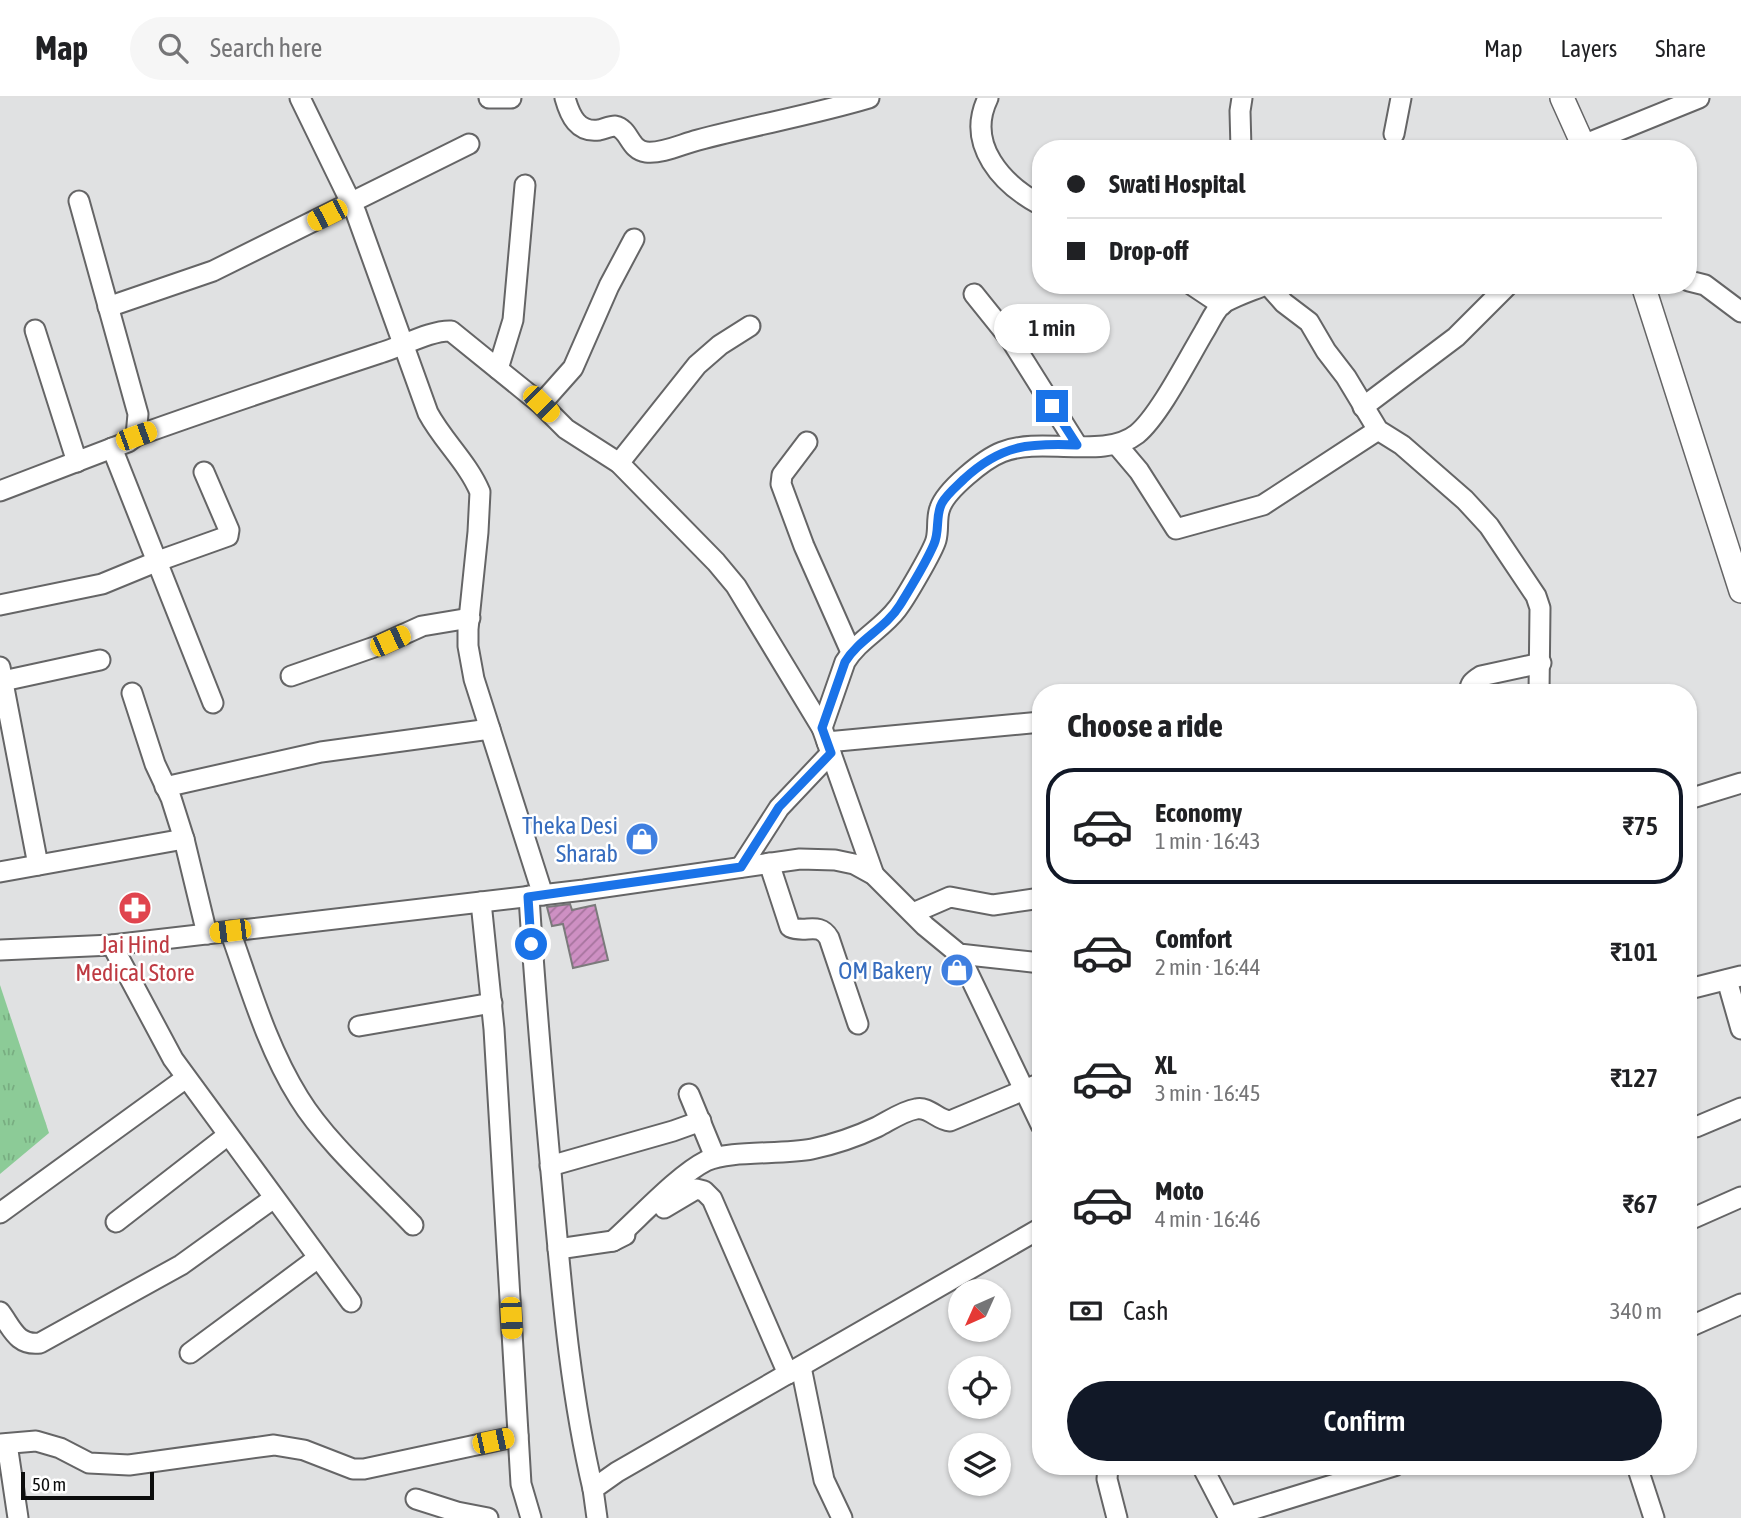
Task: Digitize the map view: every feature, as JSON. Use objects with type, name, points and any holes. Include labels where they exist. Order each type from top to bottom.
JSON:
[{"type":"main road","points":[[1562,98],[1581,140]]},
{"type":"main road","points":[[1646,294],[1741,591]]},
{"type":"street","points":[[300,98],[351,202],[428,413],[475,480],[480,492],[468,646],[474,679],[536,896],[534,992],[558,1249],[580,1432],[597,1518]]},
{"type":"street","points":[[488,98],[511,98]]},
{"type":"street","points":[[565,98],[578,126],[587,130],[614,126],[624,131],[634,146],[643,152],[654,152],[861,99]]},
{"type":"street","points":[[988,98],[982,112],[982,133],[995,169],[1011,187],[1032,200]]},
{"type":"street","points":[[1241,140],[1242,98]]},
{"type":"street","points":[[1394,134],[1401,98]]},
{"type":"street","points":[[1600,140],[1699,98]]},
{"type":"street","points":[[108,307],[213,271],[469,144]]},
{"type":"street","points":[[498,369],[513,320],[525,185]]},
{"type":"street","points":[[79,201],[138,414],[136,436]]},
{"type":"street","points":[[541,404],[572,368],[609,286],[634,239]]},
{"type":"street","points":[[1697,284],[1705,285],[1741,311]]},
{"type":"street","points":[[974,293],[1011,340],[1077,445]]},
{"type":"street","points":[[1206,294],[1222,304]]},
{"type":"street","points":[[741,867],[779,807],[827,741],[845,662],[851,652],[899,607],[935,542],[939,511],[943,502],[977,468],[1002,452],[1020,447],[1117,445],[1139,432],[1150,420],[1222,304],[1245,294]]},
{"type":"street","points":[[1275,294],[1310,323],[1378,430],[1402,445],[1465,500],[1489,526],[1536,596],[1540,608],[1540,684]]},
{"type":"street","points":[[1363,407],[1456,337],[1499,294]]},
{"type":"street","points":[[619,463],[697,365],[720,345],[750,326]]},
{"type":"street","points":[[35,330],[77,462]]},
{"type":"street","points":[[0,491],[112,448],[136,436],[441,331],[451,331],[541,404],[566,429],[619,463],[736,586],[827,741],[874,875]]},
{"type":"street","points":[[1117,445],[1139,471],[1176,529],[1263,505],[1378,430]]},
{"type":"street","points":[[807,442],[782,475],[781,484],[804,546],[851,652]]},
{"type":"street","points":[[112,448],[213,704]]},
{"type":"street","points":[[0,605],[86,589],[228,536],[229,530],[204,472]]},
{"type":"street","points":[[291,676],[380,645],[422,626],[470,618]]},
{"type":"street","points":[[38,865],[5,725],[1,674],[100,660]]},
{"type":"street","points":[[1471,684],[1481,676],[1541,663]]},
{"type":"street","points":[[132,694],[184,839],[207,934]]},
{"type":"street","points":[[827,741],[1032,723]]},
{"type":"street","points":[[166,787],[321,752],[490,729]]},
{"type":"street","points":[[1697,797],[1741,783]]},
{"type":"street","points":[[0,872],[184,839]]},
{"type":"street","points":[[0,950],[111,945],[536,896],[800,859],[835,860],[854,864],[874,875],[944,944],[959,954],[1032,1085]]},
{"type":"street","points":[[769,863],[790,927],[801,930],[813,927],[826,932],[858,1024]]},
{"type":"street","points":[[913,914],[950,897],[993,905],[1032,899]]},
{"type":"street","points":[[481,902],[492,1003],[521,1484],[531,1518]]},
{"type":"street","points":[[230,931],[266,1033],[299,1098],[330,1138],[413,1225]]},
{"type":"street","points":[[111,945],[160,1038],[186,1078],[351,1302]]},
{"type":"street","points":[[959,954],[1032,962]]},
{"type":"street","points":[[1697,987],[1734,978],[1741,1029]]},
{"type":"street","points":[[359,1026],[492,1003]]},
{"type":"street","points":[[0,1213],[186,1078]]},
{"type":"street","points":[[613,1241],[682,1178],[698,1165],[715,1157],[793,1153],[833,1144],[858,1136],[915,1109],[930,1111],[944,1121],[950,1121],[1032,1087]]},
{"type":"street","points":[[690,1094],[715,1157]]},
{"type":"street","points":[[1697,1127],[1741,1108]]},
{"type":"street","points":[[550,1166],[701,1121]]},
{"type":"street","points":[[116,1222],[228,1135]]},
{"type":"street","points":[[558,1249],[613,1241],[687,1193],[696,1189],[704,1191],[718,1210],[738,1261],[795,1370],[822,1473],[842,1518]]},
{"type":"street","points":[[1697,1216],[1741,1197]]},
{"type":"street","points":[[0,1312],[22,1341],[29,1344],[40,1343],[181,1265],[274,1198]]},
{"type":"street","points":[[593,1489],[617,1472],[1032,1233]]},
{"type":"street","points":[[190,1353],[318,1258]]},
{"type":"street","points":[[1697,1323],[1741,1304]]},
{"type":"street","points":[[18,1518],[4,1444],[36,1441],[60,1448],[89,1463],[129,1465],[274,1445],[304,1450],[353,1469],[363,1469],[518,1436]]},
{"type":"street","points":[[1107,1475],[1117,1518]]},
{"type":"street","points":[[1210,1475],[1228,1517],[1365,1475]]},
{"type":"street","points":[[1640,1475],[1654,1518]]},
{"type":"street","points":[[416,1499],[457,1512],[488,1518]]},
{"type":"green space","points":[[0,985],[49,1133],[0,1174]]},
{"type":"building","points":[[570,904],[572,910],[595,905],[608,960],[573,968],[563,924],[552,926],[547,907]]},
{"type":"place","name":"Theka Desi Sharab","points":[[642,839]]},
{"type":"place","name":"Jai Hind Medical Store","points":[[135,908]]},
{"type":"place","name":"OM Bakery","points":[[957,970]]},
{"type":"route","points":[[531,944],[528,897],[741,867],[779,807],[831,753],[822,728],[845,662],[851,652],[899,607],[935,542],[939,511],[953,489],[990,458],[1002,452],[1020,447],[1077,445],[1052,406]]}]
